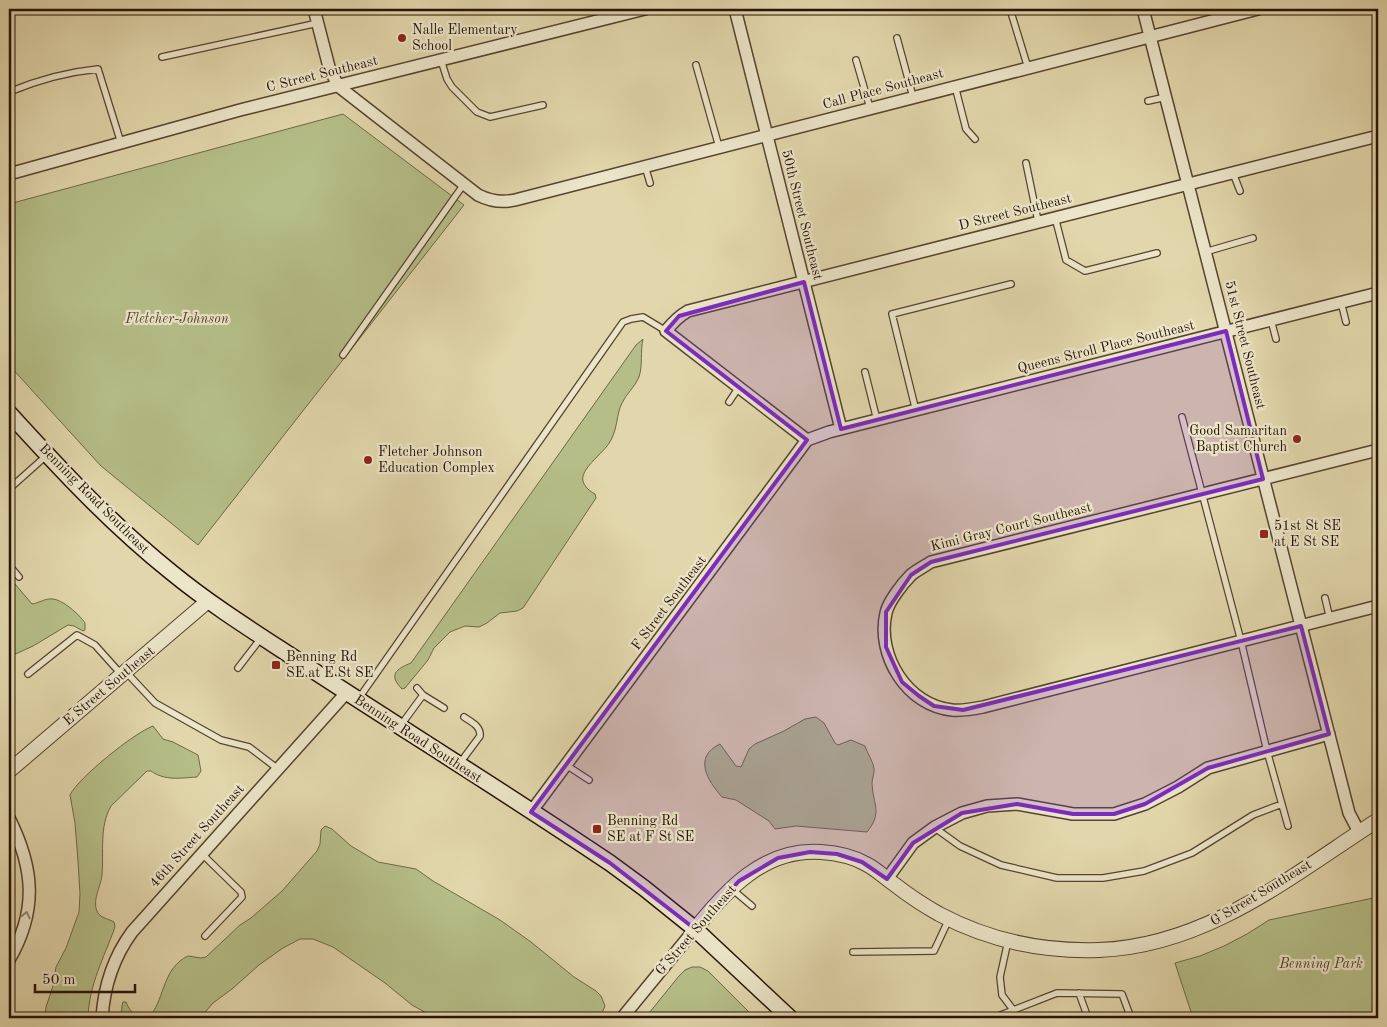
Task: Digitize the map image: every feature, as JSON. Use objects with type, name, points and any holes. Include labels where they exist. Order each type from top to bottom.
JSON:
[{"type":"main road","name":"Benning Road Southeast","points":[[9,413],[119,528],[170,572],[208,601],[610,863],[695,929],[790,1018]]},
{"type":"street","points":[[314,9],[329,67],[338,86]]},
{"type":"street","name":"C Street Southeast","points":[[9,174],[240,110],[645,9]]},
{"type":"street","name":"50th Street Southeast","points":[[734,9],[842,429]]},
{"type":"street","name":"51st Street Southeast","points":[[1143,9],[1349,813],[1359,832]]},
{"type":"street","name":"Call Place Southeast","points":[[338,86],[478,195],[490,200],[503,202],[1253,9]]},
{"type":"street","name":"D Street Southeast","points":[[666,331],[679,316],[688,310],[1378,136]]},
{"type":"street","name":"Queens Stroll Place Southeast","points":[[842,429],[1378,293]]},
{"type":"street","points":[[666,331],[807,440],[842,429]]},
{"type":"street","name":"F Street Southeast","points":[[531,812],[807,440]]},
{"type":"street","points":[[1263,479],[1378,450]]},
{"type":"street","name":"Kimi Gray Court Southeast","points":[[1263,479],[931,562],[911,575],[896,592],[886,612],[884,630],[886,648],[892,666],[902,682],[919,696],[934,706],[951,710],[963,710],[983,707],[1301,626]]},
{"type":"street","name":"E Street Southeast","points":[[9,771],[208,601]]},
{"type":"street","points":[[1301,626],[1378,606]]},
{"type":"street","name":"46th Street Southeast","points":[[102,1018],[104,994],[110,972],[125,941],[201,853],[278,769],[352,696]]},
{"type":"street","points":[[886,879],[913,843],[935,827],[962,813],[988,806],[1017,804],[1073,814],[1114,814],[1145,804],[1178,787],[1208,768],[1329,734]]},
{"type":"street","points":[[9,818],[24,854],[28,872],[29,891],[28,910],[23,929],[9,960]]},
{"type":"street","name":"G Street Southeast","points":[[622,1018],[695,929],[732,889],[751,872],[769,862],[790,855],[810,852],[850,857],[868,865],[913,898],[949,919],[984,934],[1029,946],[1060,950],[1100,950],[1139,945],[1180,936],[1210,924],[1237,910],[1378,820]]},
{"type":"lane","points":[[1010,9],[1028,68]]},
{"type":"lane","points":[[162,57],[318,23]]},
{"type":"lane","points":[[897,38],[913,97]]},
{"type":"lane","points":[[441,60],[446,79],[452,87],[477,112],[483,115],[490,118],[543,105]]},
{"type":"lane","points":[[856,60],[870,108]]},
{"type":"lane","points":[[696,65],[719,147]]},
{"type":"lane","points":[[9,92],[34,82],[80,71],[98,69],[121,143]]},
{"type":"lane","points":[[955,86],[966,129],[975,139]]},
{"type":"lane","points":[[1148,102],[1166,97]]},
{"type":"lane","points":[[1026,163],[1038,221]]},
{"type":"lane","points":[[645,166],[650,183]]},
{"type":"lane","points":[[1234,173],[1240,191]]},
{"type":"lane","points":[[343,356],[464,184]]},
{"type":"lane","points":[[1055,217],[1066,260],[1085,271],[1157,253]]},
{"type":"lane","points":[[1206,252],[1253,238]]},
{"type":"lane","points":[[916,410],[892,314],[1011,284]]},
{"type":"lane","points":[[1340,302],[1346,322]]},
{"type":"lane","points":[[352,696],[623,322],[632,318],[643,317],[666,331]]},
{"type":"lane","points":[[1271,320],[1276,338]]},
{"type":"lane","points":[[865,372],[877,420]]},
{"type":"lane","points":[[729,402],[740,387]]},
{"type":"lane","points":[[1182,417],[1242,641],[1267,751],[1288,826]]},
{"type":"lane","points":[[9,489],[48,455]]},
{"type":"lane","points":[[9,565],[19,577]]},
{"type":"lane","points":[[1325,598],[1330,619]]},
{"type":"lane","points":[[28,674],[77,635],[95,645],[155,703],[221,740],[249,747],[278,769]]},
{"type":"lane","points":[[238,668],[262,636]]},
{"type":"lane","points":[[418,688],[423,695],[444,708]]},
{"type":"lane","points":[[400,726],[423,695]]},
{"type":"lane","points":[[458,765],[480,736],[479,728],[464,717]]},
{"type":"lane","points":[[566,765],[589,780]]},
{"type":"lane","points":[[935,827],[960,846],[1000,865],[1057,878],[1103,878],[1144,871],[1192,853],[1253,815],[1282,804]]},
{"type":"lane","points":[[201,853],[241,892],[242,897],[205,936]]},
{"type":"lane","points":[[732,889],[752,906]]},
{"type":"lane","points":[[853,952],[934,950],[949,919]]},
{"type":"lane","points":[[1008,941],[1000,977],[1002,995],[1014,1011]]},
{"type":"lane","points":[[992,1018],[1057,993],[1122,994],[1131,1018]]},
{"type":"lane","points":[[1079,993],[1088,1018]]},
{"type":"highlighted area","points":[[804,282],[841,429],[1226,331],[1263,479],[931,562],[911,575],[886,612],[886,647],[902,682],[919,696],[934,706],[963,710],[1301,626],[1329,734],[1208,768],[1145,804],[1114,814],[1073,814],[1017,804],[962,813],[913,843],[887,879],[862,862],[837,854],[810,852],[778,858],[739,881],[695,929],[610,863],[531,812],[807,440],[666,331],[679,316]]},
{"type":"green space","name":"Fletcher-Johnson","points":[[343,114],[464,205],[198,545],[101,466],[9,365],[9,204]]},
{"type":"green space","points":[[643,339],[639,377],[622,403],[611,440],[588,467],[583,476],[584,484],[595,494],[596,498],[523,608],[517,611],[500,613],[479,627],[465,626],[450,632],[434,648],[428,660],[405,688],[402,689],[395,680],[398,670],[411,663],[636,345]]},
{"type":"green space","points":[[9,577],[32,604],[50,599],[66,604],[83,620],[85,630],[83,631],[68,625],[33,646],[9,657]]},
{"type":"green space","points":[[816,717],[824,723],[838,745],[851,740],[865,746],[874,770],[872,783],[876,809],[875,819],[867,832],[796,826],[775,829],[769,821],[736,800],[722,797],[708,776],[705,769],[707,755],[720,744],[736,766],[741,767],[749,749],[755,744],[805,719]]},
{"type":"green space","points":[[153,726],[163,739],[198,755],[201,771],[197,777],[167,778],[147,771],[111,806],[103,831],[102,875],[97,894],[96,909],[99,915],[114,922],[115,927],[94,982],[88,1018],[45,1018],[56,967],[66,948],[79,912],[78,861],[75,823],[70,795],[75,787],[107,757],[133,737]]},
{"type":"green space","points":[[325,826],[332,829],[351,846],[378,862],[416,869],[500,920],[574,977],[596,991],[601,996],[605,1006],[600,1018],[435,1018],[412,1005],[385,983],[333,947],[313,939],[300,939],[283,948],[259,965],[213,1003],[200,1018],[121,1018],[123,1002],[126,1002],[130,1010],[136,1015],[142,1017],[151,1015],[156,1008],[169,975],[180,961],[188,956],[206,957],[240,925],[282,891],[317,851],[320,844],[321,830]]},
{"type":"green space","name":"Benning Park","points":[[1378,897],[1378,1018],[1193,1018],[1175,963],[1200,956],[1224,946],[1269,920]]},
{"type":"green space","points":[[692,967],[700,967],[708,971],[755,1018],[645,1018],[679,976],[685,970]]},
{"type":"place","name":"Nalle Elementary School","points":[[402,38]]},
{"type":"place","name":"Good Samaritan Baptist Church","points":[[1297,439]]},
{"type":"place","name":"Fletcher Johnson Education Complex","points":[[368,460]]},
{"type":"place","name":"51st St SE at E St SE","points":[[1264,534]]},
{"type":"place","name":"Benning Rd SE at E St SE","points":[[276,665]]},
{"type":"place","name":"Benning Rd SE at F St SE","points":[[597,829]]}]
